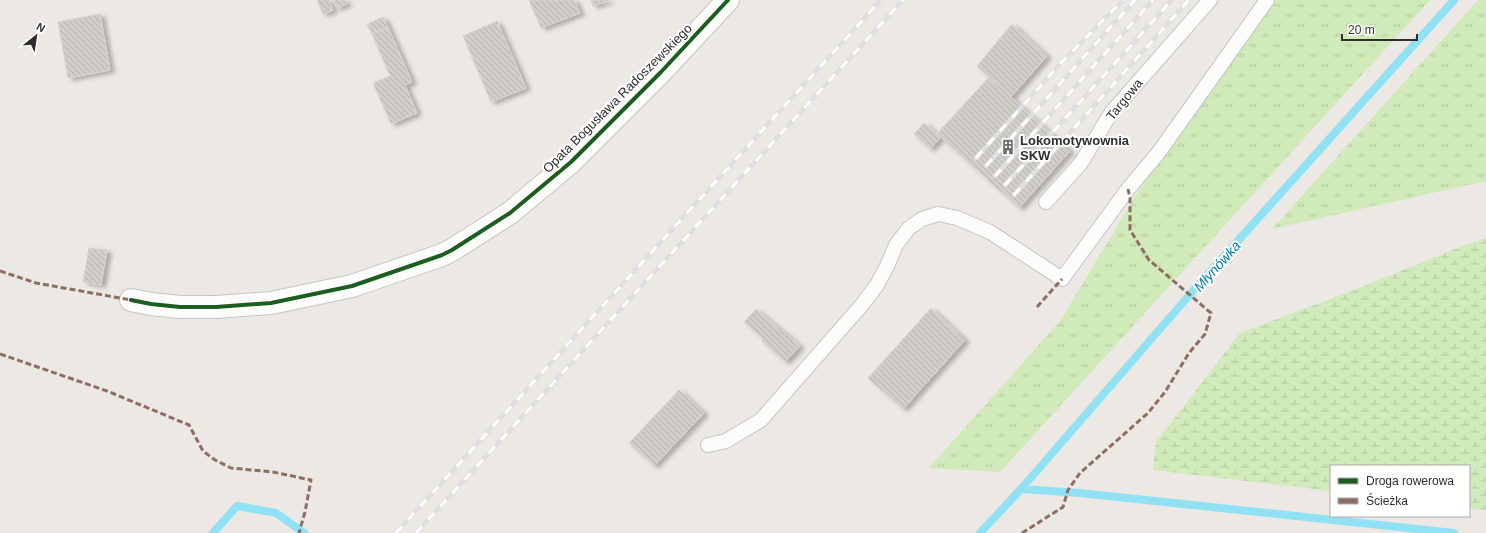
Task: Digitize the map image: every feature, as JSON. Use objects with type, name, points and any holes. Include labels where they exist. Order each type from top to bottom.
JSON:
[{"type":"street","name":"Opata Bogusława Radoszewskiego","points":[[131,300],[180,307],[216,307],[271,303],[352,286],[442,255],[452,250],[510,213],[571,162],[661,72],[728,0]]},
{"type":"lane","name":"Targowa","points":[[1046,202],[1081,163],[1110,113],[1210,0]]},
{"type":"lane","points":[[708,445],[726,441],[760,420],[861,306],[877,285],[896,246],[908,228],[922,219],[938,214],[957,218],[990,232],[1062,279],[1128,189],[1159,152],[1267,0]]},
{"type":"green space","points":[[1274,0],[1430,0],[1000,472],[929,468],[1060,321],[1142,185]]},
{"type":"green space","points":[[1478,0],[1486,0],[1486,182],[1272,229]]},
{"type":"green space","points":[[1486,238],[1486,510],[1470,508],[1470,465],[1330,465],[1330,491],[1153,470],[1156,442],[1240,333],[1354,290]]},
{"type":"building","points":[[317,0],[329,0],[333,10],[323,14]]},
{"type":"building","points":[[333,0],[345,0],[347,4],[337,8]]},
{"type":"building","points":[[529,0],[574,0],[580,13],[541,28]]},
{"type":"building","points":[[591,0],[610,0],[593,6]]},
{"type":"building","points":[[100,14],[110,70],[68,78],[58,22]]},
{"type":"building","points":[[383,17],[388,27],[372,34],[367,24]]},
{"type":"building","points":[[497,21],[526,88],[491,102],[463,36]]},
{"type":"building","points":[[1012,24],[1047,56],[1011,97],[977,66]]},
{"type":"building","points":[[388,27],[412,82],[405,85],[417,113],[391,124],[373,83],[390,76],[372,34]]},
{"type":"building","name":"Lokomotywownia SKW","points":[[989,77],[1070,151],[1019,208],[937,134]]},
{"type":"building","points":[[924,123],[941,137],[930,149],[914,134]]},
{"type":"building","points":[[89,248],[107,250],[101,285],[83,282]]},
{"type":"building","points":[[931,308],[965,340],[903,409],[868,378]]},
{"type":"building","points":[[756,309],[800,346],[785,362],[761,340],[763,338],[744,322]]},
{"type":"building","points":[[679,390],[704,413],[654,466],[629,443]]},
{"type":"waterway","name":"Młynówka","points":[[980,533],[1021,489],[1199,284],[1454,0]]},
{"type":"waterway","points":[[1021,489],[1080,493],[1454,533]]},
{"type":"waterway","name":"Młynówka","points":[[213,533],[237,506],[276,513],[304,533]]},
{"type":"railway","points":[[396,533],[881,0]]},
{"type":"railway","points":[[416,533],[903,0]]},
{"type":"railway","points":[[976,158],[1061,63],[1116,7],[1125,0]]},
{"type":"railway","points":[[986,166],[1135,0]]},
{"type":"railway","points":[[995,176],[1153,0]]},
{"type":"railway","points":[[1005,185],[1172,0]]},
{"type":"railway","points":[[1014,195],[1189,0]]},
{"type":"marked path","points":[[1022,533],[1063,507],[1068,490],[1080,473],[1148,413],[1165,392],[1189,353],[1205,334],[1211,313],[1149,260],[1130,230],[1130,198],[1128,189]]},
{"type":"marked path","points":[[0,271],[36,283],[131,300]]},
{"type":"marked path","points":[[1037,307],[1062,279]]},
{"type":"marked path","points":[[0,354],[107,391],[189,425],[203,451],[215,460],[231,468],[273,472],[311,480],[305,512],[299,533]]},
{"type":"cycle path","points":[[131,300],[180,307],[216,307],[271,303],[352,286],[442,255],[452,250],[510,213],[571,162],[661,72],[728,0]]},
{"type":"place","name":"Lokomotywownia SKW","points":[[1008,147]]}]
